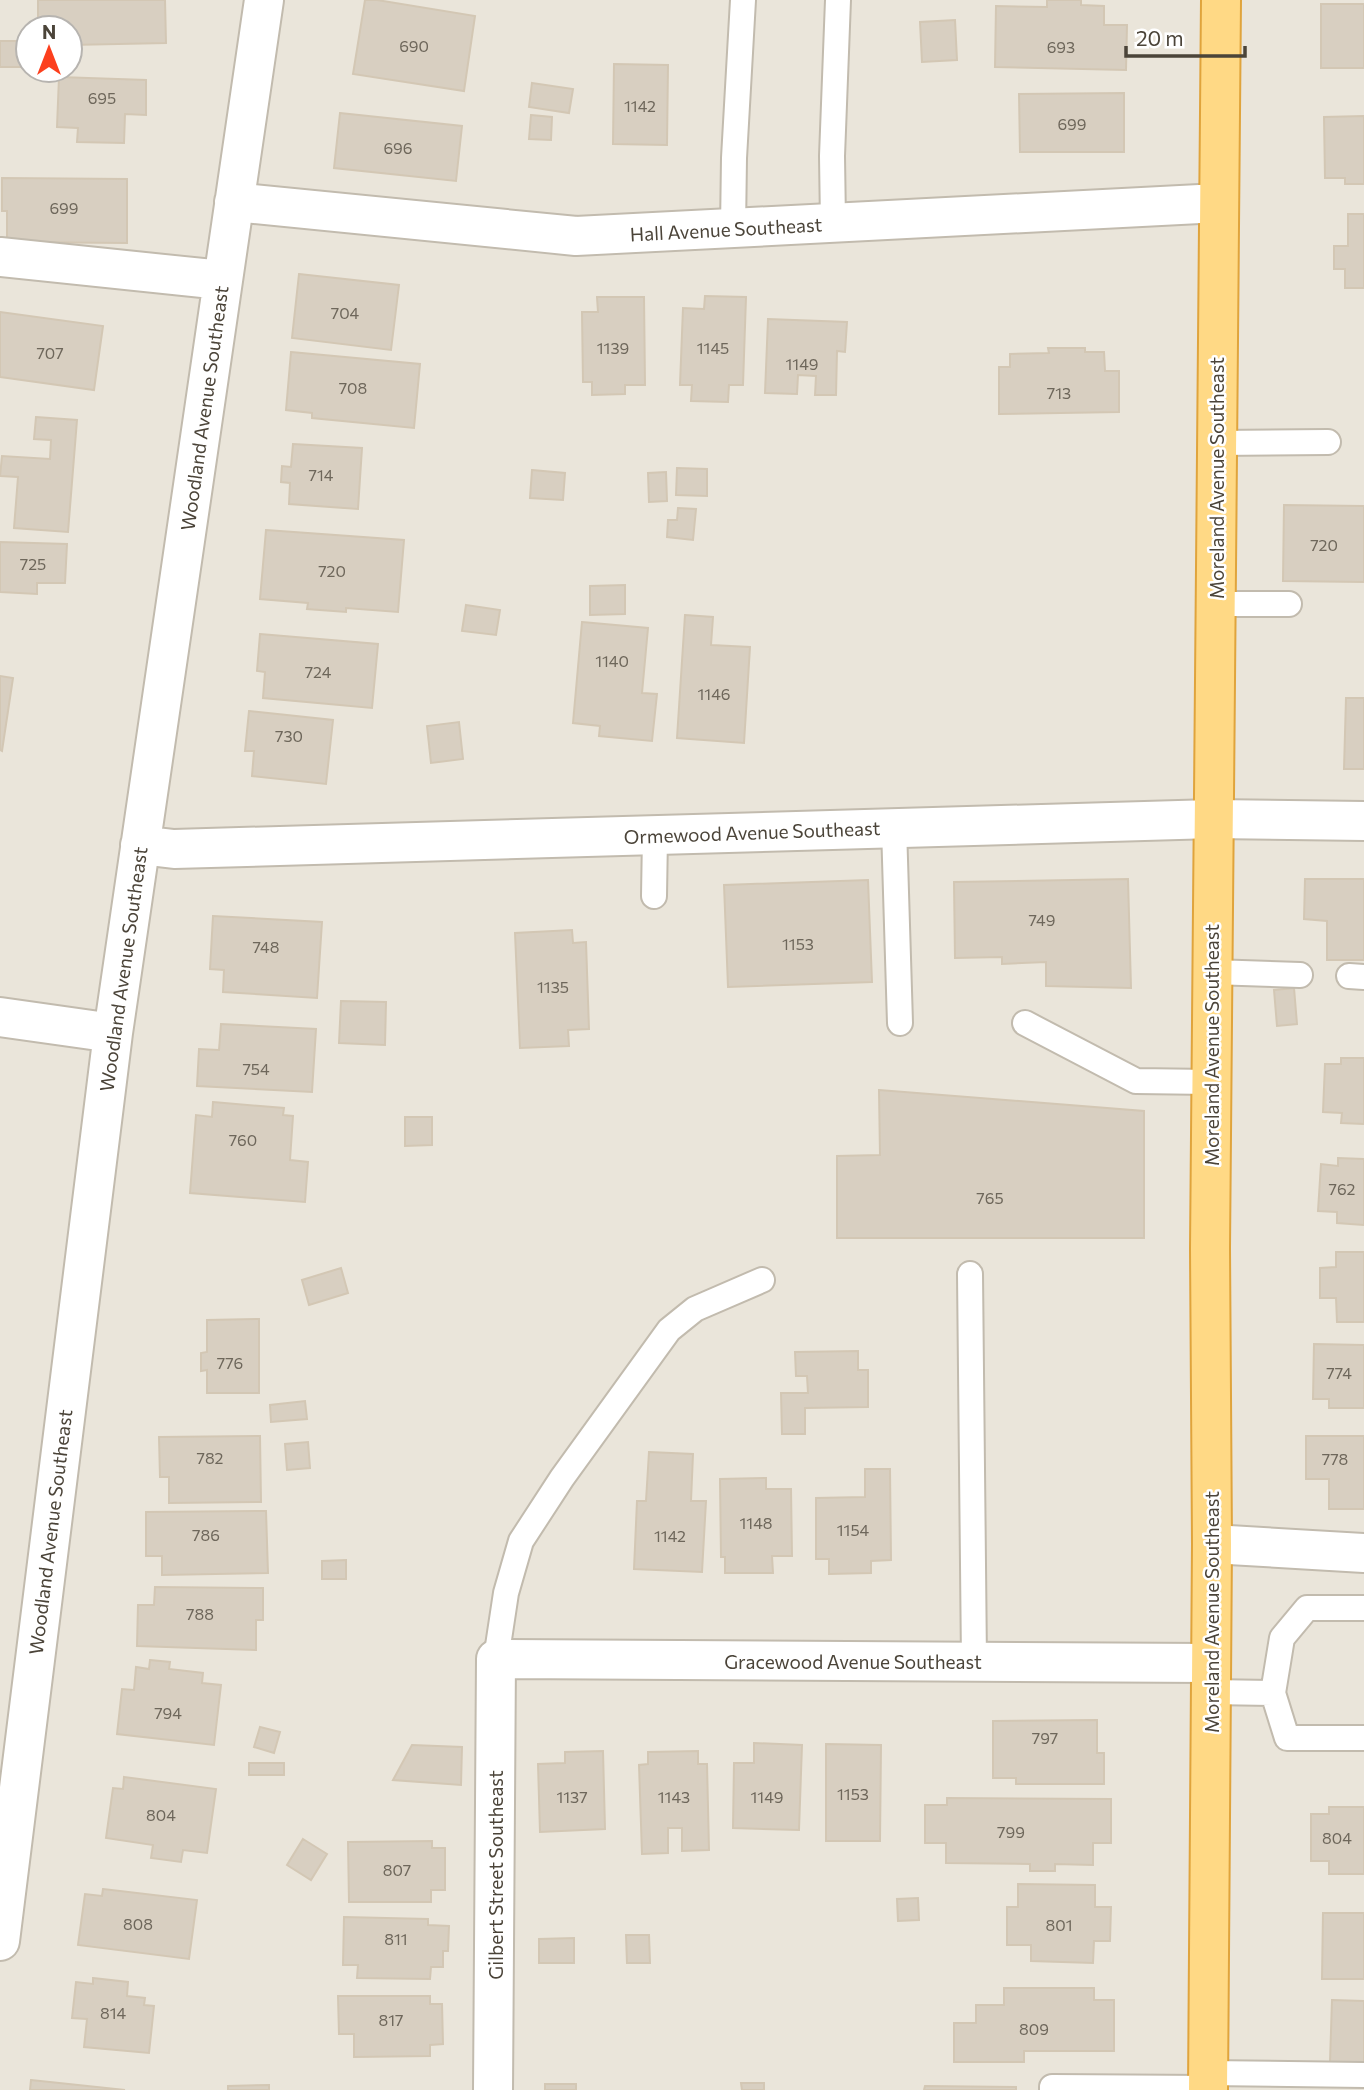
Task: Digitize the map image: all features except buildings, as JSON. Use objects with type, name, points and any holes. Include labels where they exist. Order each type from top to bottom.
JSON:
[{"type":"highway","name":"Moreland Avenue Southeast","points":[[1208,2084],[1212,1544],[1211,1082],[1220,0]]},
{"type":"street","name":"Woodland Avenue Southeast","points":[[0,1941],[8,1800],[113,1033],[264,0]]},
{"type":"street","name":"Hall Avenue Southeast","points":[[234,202],[576,236],[1219,203]]},
{"type":"street","points":[[0,257],[222,280]]},
{"type":"street","name":"Ormewood Avenue Southeast","points":[[140,845],[174,849],[1213,819],[1364,821]]},
{"type":"street","points":[[0,1017],[113,1033]]},
{"type":"street","points":[[1212,1544],[1364,1553]]},
{"type":"street","name":"Gracewood Avenue Southeast","points":[[496,1659],[974,1661],[1210,1677]]},
{"type":"street","name":"Gilbert Street Southeast","points":[[493,2090],[496,1659]]},
{"type":"lane","points":[[733,228],[743,0]]},
{"type":"lane","points":[[833,223],[832,156],[838,0]]},
{"type":"lane","points":[[1216,443],[1328,442]]},
{"type":"lane","points":[[1215,604],[1289,604]]},
{"type":"lane","points":[[894,827],[900,1023]]},
{"type":"lane","points":[[654,896],[655,836]]},
{"type":"lane","points":[[1212,972],[1300,975]]},
{"type":"lane","points":[[1025,1023],[1136,1081],[1211,1082]]},
{"type":"lane","points":[[970,1273],[974,1661]]},
{"type":"lane","points":[[496,1659],[506,1593],[521,1541],[562,1478],[669,1330],[695,1309],[762,1279]]},
{"type":"lane","points":[[1364,1608],[1307,1608],[1282,1638],[1273,1693],[1287,1738],[1364,1738]]},
{"type":"lane","points":[[1210,1677],[1273,1693]]},
{"type":"lane","points":[[1052,2090],[1052,2087],[1208,2084],[1364,2075]]},
{"type":"shaded area","points":[[0,0],[1364,0],[1364,2090],[0,2090]]}]
